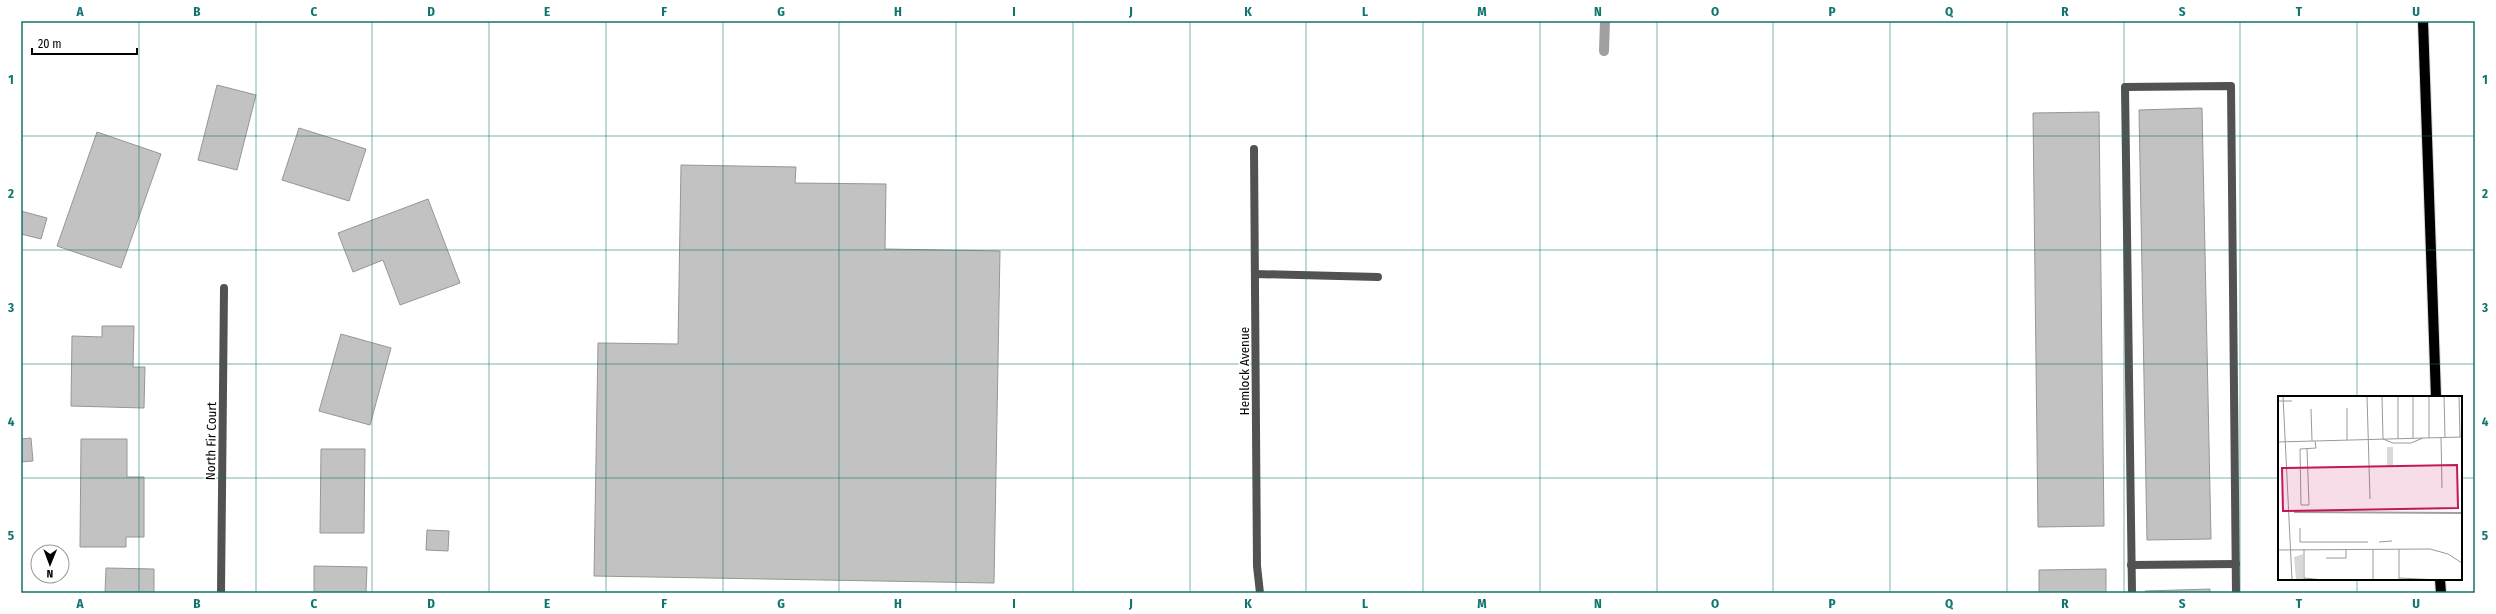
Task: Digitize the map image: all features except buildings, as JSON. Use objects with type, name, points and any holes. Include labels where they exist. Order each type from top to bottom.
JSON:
[{"type":"main road","points":[[2423,21],[2436,396]]},
{"type":"main road","points":[[2440,580],[2441,593]]},
{"type":"street","points":[[2132,593],[2125,87],[2232,86],[2236,593]]},
{"type":"street","name":"Hemlock Avenue","points":[[1254,150],[1257,566],[1260,593]]},
{"type":"street","points":[[1255,274],[1378,277]]},
{"type":"street","name":"North Fir Court","points":[[221,593],[224,288]]},
{"type":"street","points":[[2131,565],[2236,564]]},
{"type":"waterway","points":[[1604,51],[1605,21]]}]
